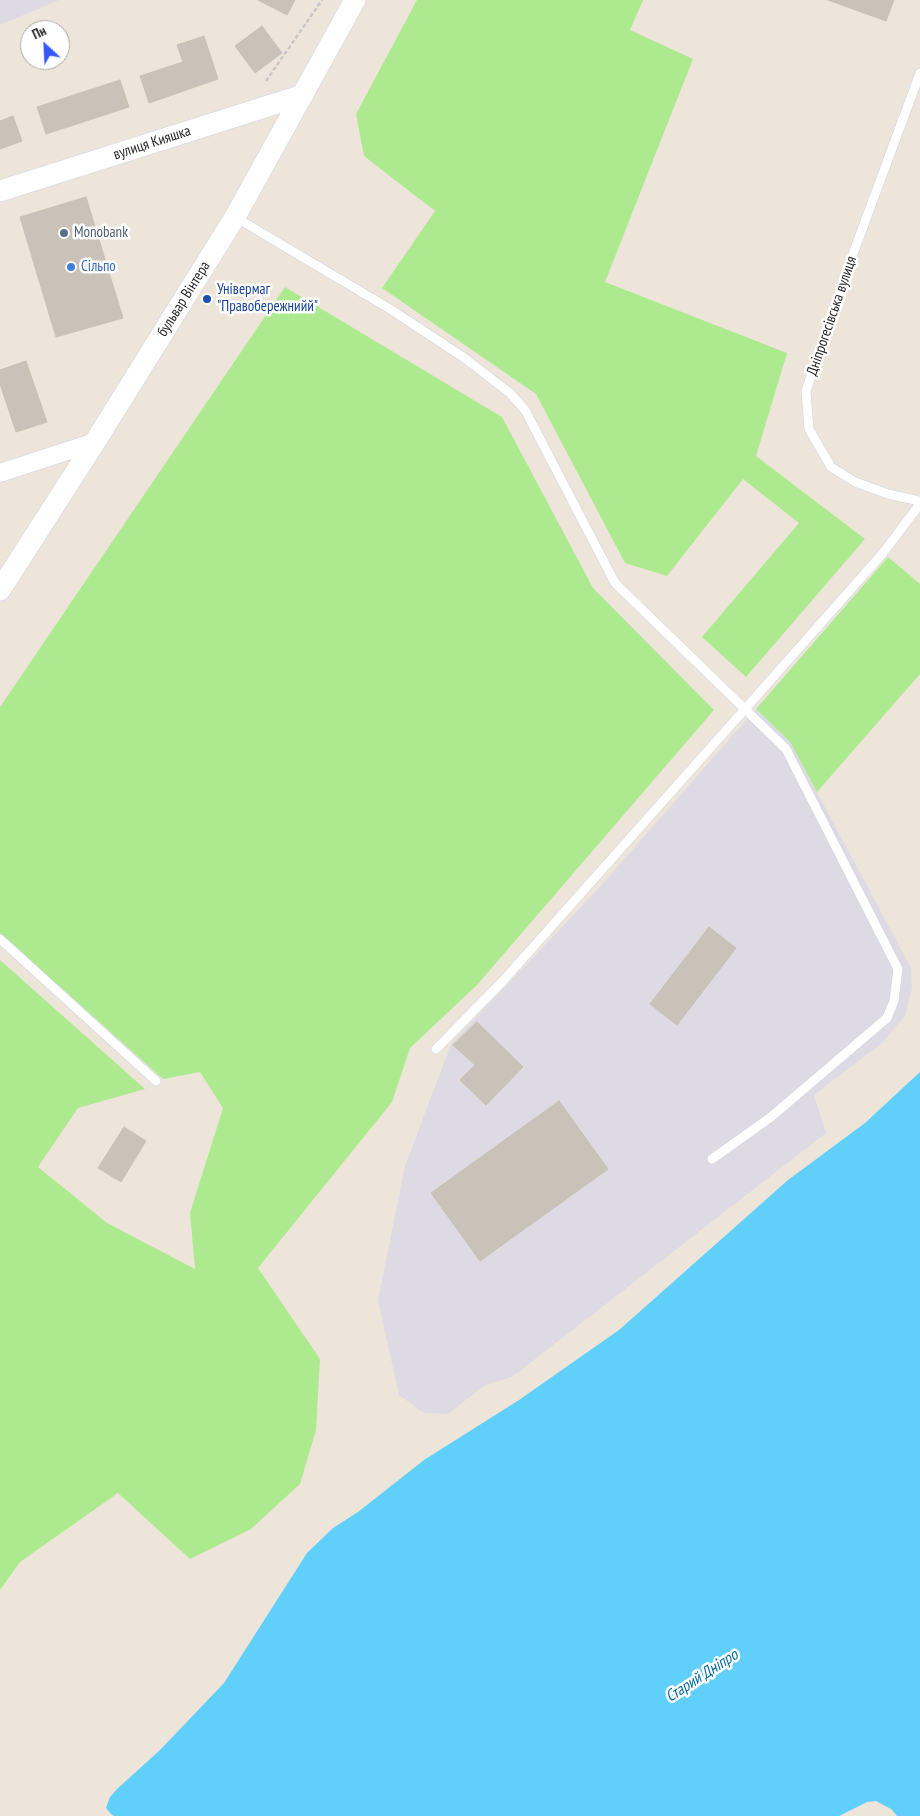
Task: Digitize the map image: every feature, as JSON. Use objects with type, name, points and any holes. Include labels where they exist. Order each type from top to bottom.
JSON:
[{"type":"street","name":"бульвар Вінтера","points":[[0,590],[235,217],[355,0]]},
{"type":"street","name":"вулиця Кияшка","points":[[0,192],[303,95]]},
{"type":"street","points":[[0,472],[95,442]]},
{"type":"lane","name":"Дніпрогесівська вулиця","points":[[920,73],[853,254],[806,391],[809,429],[831,467],[856,482],[920,503]]},
{"type":"lane","points":[[235,217],[390,309],[462,357],[510,393],[525,410],[615,583],[786,749],[898,969],[894,1001],[887,1018],[771,1117],[712,1159]]},
{"type":"lane","points":[[436,1049],[502,982],[745,709],[883,553],[920,503]]},
{"type":"lane","points":[[0,939],[156,1081]]},
{"type":"path","points":[[266,81],[322,0]]},
{"type":"shaded area","points":[[0,0],[59,0],[0,25]]},
{"type":"shaded area","points":[[756,709],[790,742],[911,968],[912,988],[905,1016],[882,1043],[814,1095],[826,1133],[512,1377],[485,1385],[448,1414],[424,1413],[399,1395],[378,1300],[405,1166],[451,1044],[598,889]]},
{"type":"green space","points":[[417,0],[643,0],[630,30],[693,59],[605,282],[787,353],[756,456],[865,539],[746,677],[702,637],[799,523],[743,479],[667,576],[625,563],[536,394],[382,288],[435,211],[364,156],[356,114]]},
{"type":"green space","points":[[285,287],[502,417],[593,588],[714,710],[477,985],[410,1048],[392,1102],[258,1268],[320,1359],[316,1430],[300,1484],[251,1529],[190,1559],[118,1493],[20,1562],[0,1590],[0,960],[145,1089],[78,1108],[38,1167],[107,1223],[195,1269],[190,1213],[223,1108],[200,1072],[163,1079],[0,933],[0,707]]},
{"type":"green space","points":[[888,557],[920,584],[920,674],[817,792],[790,742],[756,709]]},
{"type":"water","name":"Старий Дніпро","points":[[920,1072],[920,1816],[897,1816],[891,1809],[876,1801],[867,1802],[839,1816],[114,1816],[111,1814],[106,1808],[110,1797],[160,1750],[224,1683],[307,1553],[333,1528],[358,1512],[424,1460],[519,1400],[619,1330],[788,1180],[865,1123]]},
{"type":"building","points":[[258,0],[295,0],[287,15]]},
{"type":"building","points":[[828,0],[894,0],[886,21]]},
{"type":"building","points":[[262,26],[282,53],[255,73],[235,46]]},
{"type":"building","points":[[204,36],[218,79],[149,103],[140,76],[183,62],[177,45]]},
{"type":"building","points":[[120,80],[129,107],[46,134],[37,107]]},
{"type":"building","points":[[13,116],[22,141],[0,149],[0,121]]},
{"type":"building","name":"Сільпо","points":[[86,197],[123,318],[56,337],[20,217]]},
{"type":"building","points":[[26,361],[47,422],[16,432],[0,384],[0,370]]},
{"type":"building","points":[[709,927],[736,948],[677,1025],[650,1004]]},
{"type":"building","points":[[477,1022],[523,1067],[486,1105],[460,1080],[475,1065],[453,1045]]},
{"type":"building","points":[[559,1101],[608,1169],[480,1261],[431,1193]]},
{"type":"building","points":[[124,1127],[146,1141],[121,1182],[98,1168]]},
{"type":"place","name":"Monobank","points":[[64,233]]},
{"type":"place","name":"Сільпо","points":[[71,267]]},
{"type":"place","name":"Універмаг \"Правобережнийй\"","points":[[207,299]]}]
